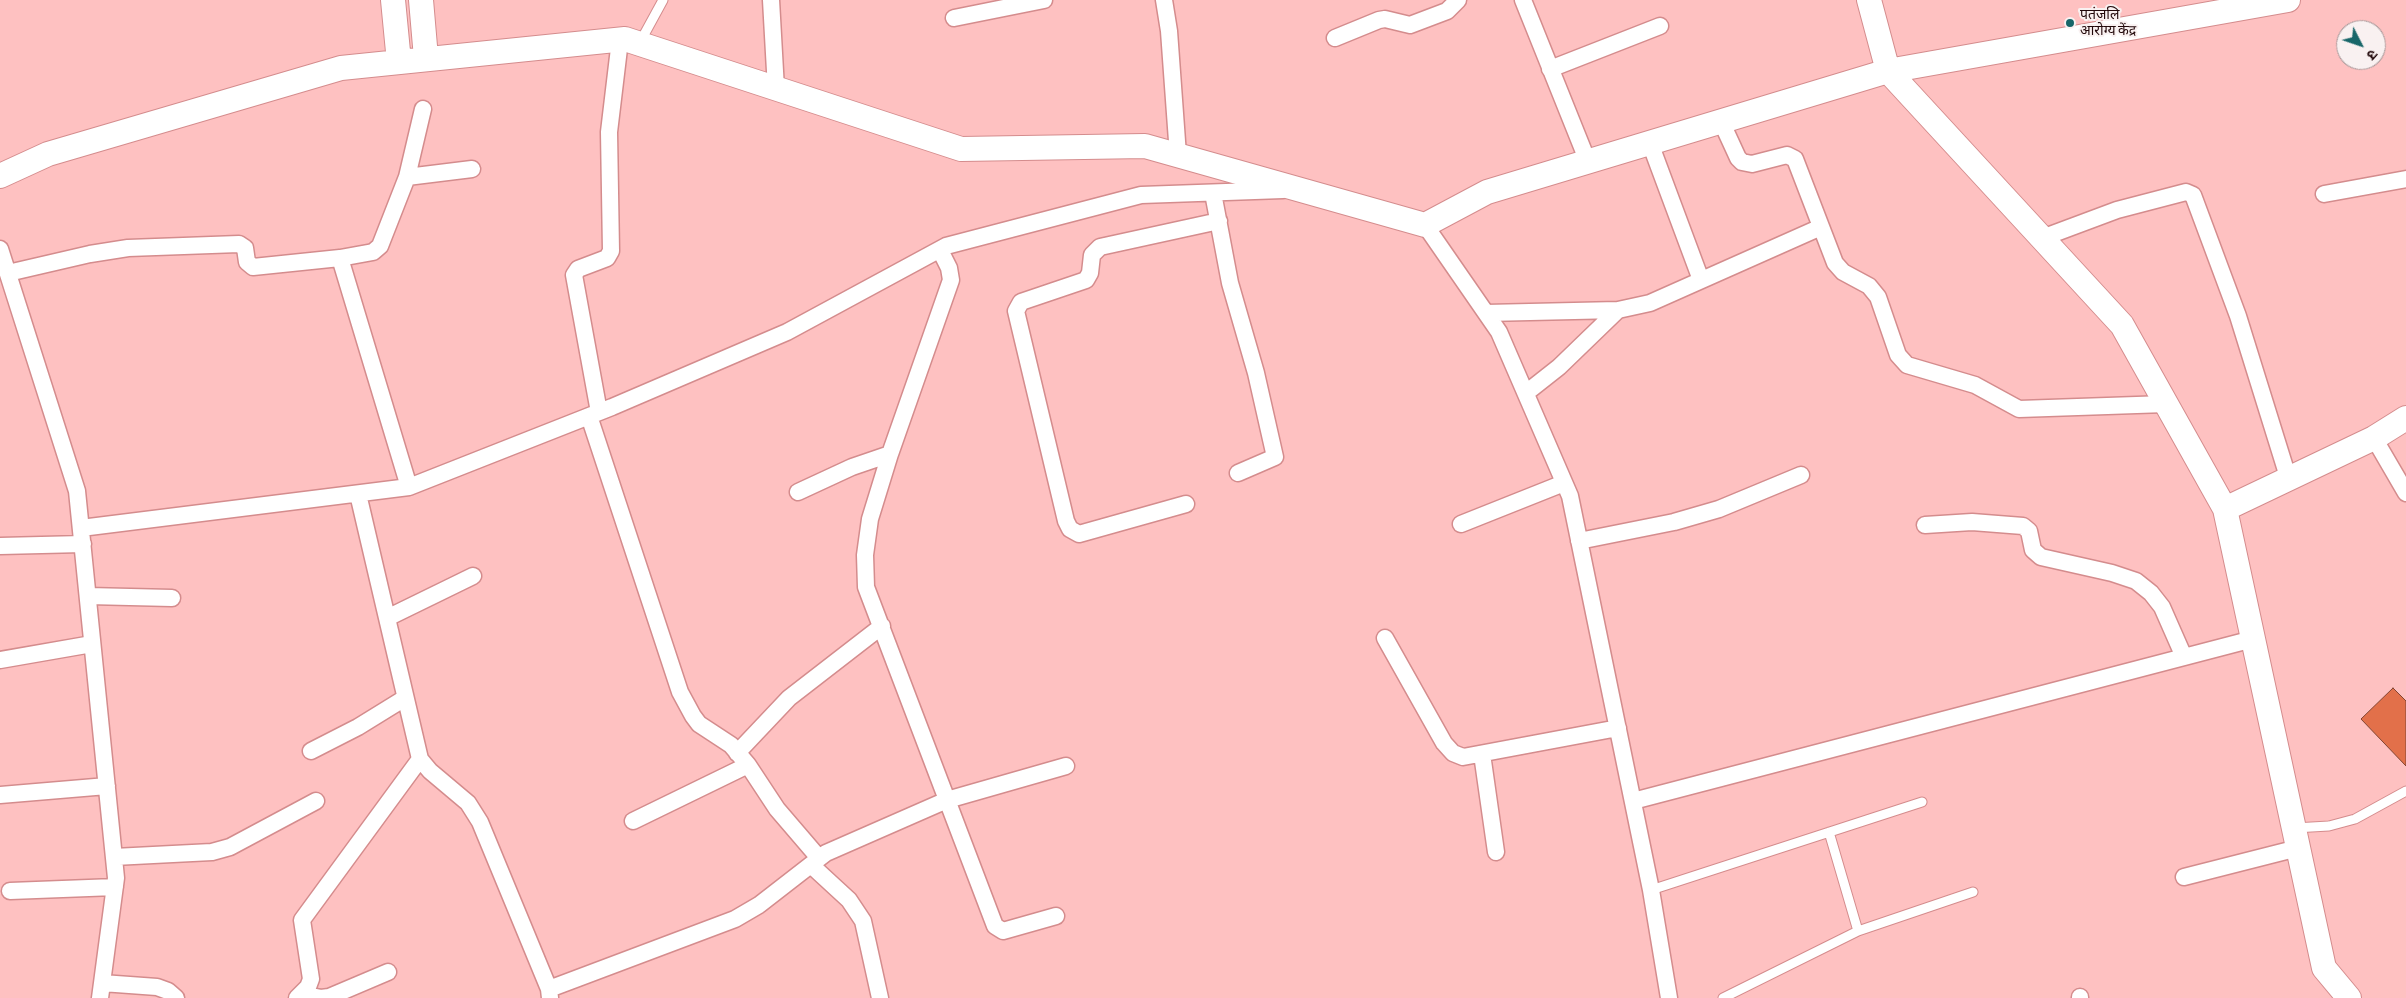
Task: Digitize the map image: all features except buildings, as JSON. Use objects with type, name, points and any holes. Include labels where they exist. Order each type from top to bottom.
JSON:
[{"type":"street","points":[[393,0],[399,62]]},
{"type":"street","points":[[421,0],[426,58]]},
{"type":"street","points":[[771,0],[776,88]]},
{"type":"street","points":[[954,18],[1044,0]]},
{"type":"street","points":[[1164,0],[1169,32],[1178,155]]},
{"type":"street","points":[[1335,38],[1379,20],[1410,25],[1447,11],[1458,0]]},
{"type":"street","points":[[1523,0],[1588,162]]},
{"type":"street","points":[[1870,0],[1888,71],[2122,325],[2225,509],[2324,968],[2349,998]]},
{"type":"street","points":[[1425,225],[1487,192],[1888,71],[2288,0]]},
{"type":"street","points":[[1550,69],[1660,26]]},
{"type":"street","points":[[0,176],[48,154],[340,68],[426,58],[630,42],[961,149],[1145,146],[1425,225],[1499,332],[1570,496],[1651,890],[1669,998]]},
{"type":"street","points":[[630,42],[609,132],[611,251],[607,258],[578,270],[574,275],[594,414],[680,692],[699,724],[730,746],[743,759],[815,862],[849,900],[863,921],[880,998]]},
{"type":"street","points":[[8,273],[90,254],[128,248],[239,244],[245,248],[247,262],[253,268],[340,258],[373,252],[380,246],[407,177],[423,110]]},
{"type":"street","points":[[1721,121],[1738,158],[1746,164],[1787,155],[1795,159],[1835,263],[1843,272],[1869,286],[1878,297],[1898,355],[1907,365],[1975,386],[2019,409],[2166,404]]},
{"type":"street","points":[[1650,143],[1701,280]]},
{"type":"street","points":[[407,177],[472,169]]},
{"type":"street","points":[[2324,194],[2406,179]]},
{"type":"street","points":[[81,528],[409,487],[594,414],[787,332],[946,246],[1140,195],[1300,190]]},
{"type":"street","points":[[2042,238],[2116,210],[2186,192],[2193,196],[2238,316],[2288,477]]},
{"type":"street","points":[[1213,193],[1230,283],[1256,374],[1275,457],[1238,473]]},
{"type":"street","points":[[1186,504],[1079,534],[1070,530],[1066,521],[1016,311],[1021,302],[1086,280],[1090,273],[1092,254],[1100,247],[1219,221]]},
{"type":"street","points":[[1486,313],[1618,310],[1650,303],[1822,227]]},
{"type":"street","points":[[0,249],[77,491],[114,857],[115,887],[101,990],[156,987],[168,991],[176,998]]},
{"type":"street","points":[[940,250],[949,268],[949,287],[890,454],[870,520],[865,554],[866,587],[995,926],[1003,931],[1056,916]]},
{"type":"street","points":[[340,258],[409,487]]},
{"type":"street","points":[[1526,393],[1559,367],[1618,310]]},
{"type":"street","points":[[2225,509],[2288,477],[2374,438],[2406,418]]},
{"type":"street","points":[[2374,438],[2406,493]]},
{"type":"street","points":[[798,492],[852,467],[890,454]]},
{"type":"street","points":[[1579,541],[1674,522],[1710,511],[1801,475]]},
{"type":"street","points":[[1461,524],[1564,483]]},
{"type":"street","points":[[358,494],[420,759],[430,771],[468,803],[480,822],[550,993],[735,918],[759,905],[826,852],[947,800],[1066,766]]},
{"type":"street","points":[[1925,525],[1972,522],[2023,526],[2029,532],[2033,550],[2041,557],[2112,573],[2136,581],[2151,593],[2162,607],[2184,657]]},
{"type":"street","points":[[0,546],[83,544]]},
{"type":"street","points":[[387,618],[473,576]]},
{"type":"street","points":[[88,596],[172,598]]},
{"type":"street","points":[[633,822],[743,759],[789,698],[882,626]]},
{"type":"street","points":[[1385,638],[1444,743],[1453,753],[1463,757],[1618,728]]},
{"type":"street","points":[[1633,801],[2253,639]]},
{"type":"street","points":[[0,660],[92,644]]},
{"type":"street","points":[[311,751],[358,727],[406,698]]},
{"type":"street","points":[[1482,754],[1496,852]]},
{"type":"street","points":[[299,996],[308,987],[311,979],[302,920],[420,759]]},
{"type":"street","points":[[0,795],[107,786]]},
{"type":"street","points":[[114,857],[212,852],[230,847],[316,801]]},
{"type":"street","points":[[2184,877],[2296,838]]},
{"type":"street","points":[[10,891],[115,887]]},
{"type":"street","points":[[299,996],[329,997],[388,972]]},
{"type":"lane","points":[[630,42],[663,0]]},
{"type":"lane","points":[[2296,838],[2329,826],[2354,820],[2406,791]]},
{"type":"lane","points":[[1651,890],[1922,802]]},
{"type":"lane","points":[[1829,832],[1858,931]]},
{"type":"lane","points":[[1723,998],[1858,931],[1973,892]]},
{"type":"place","name":"पतंजलि आरोग्य केंद्र","points":[[2070,23]]}]
